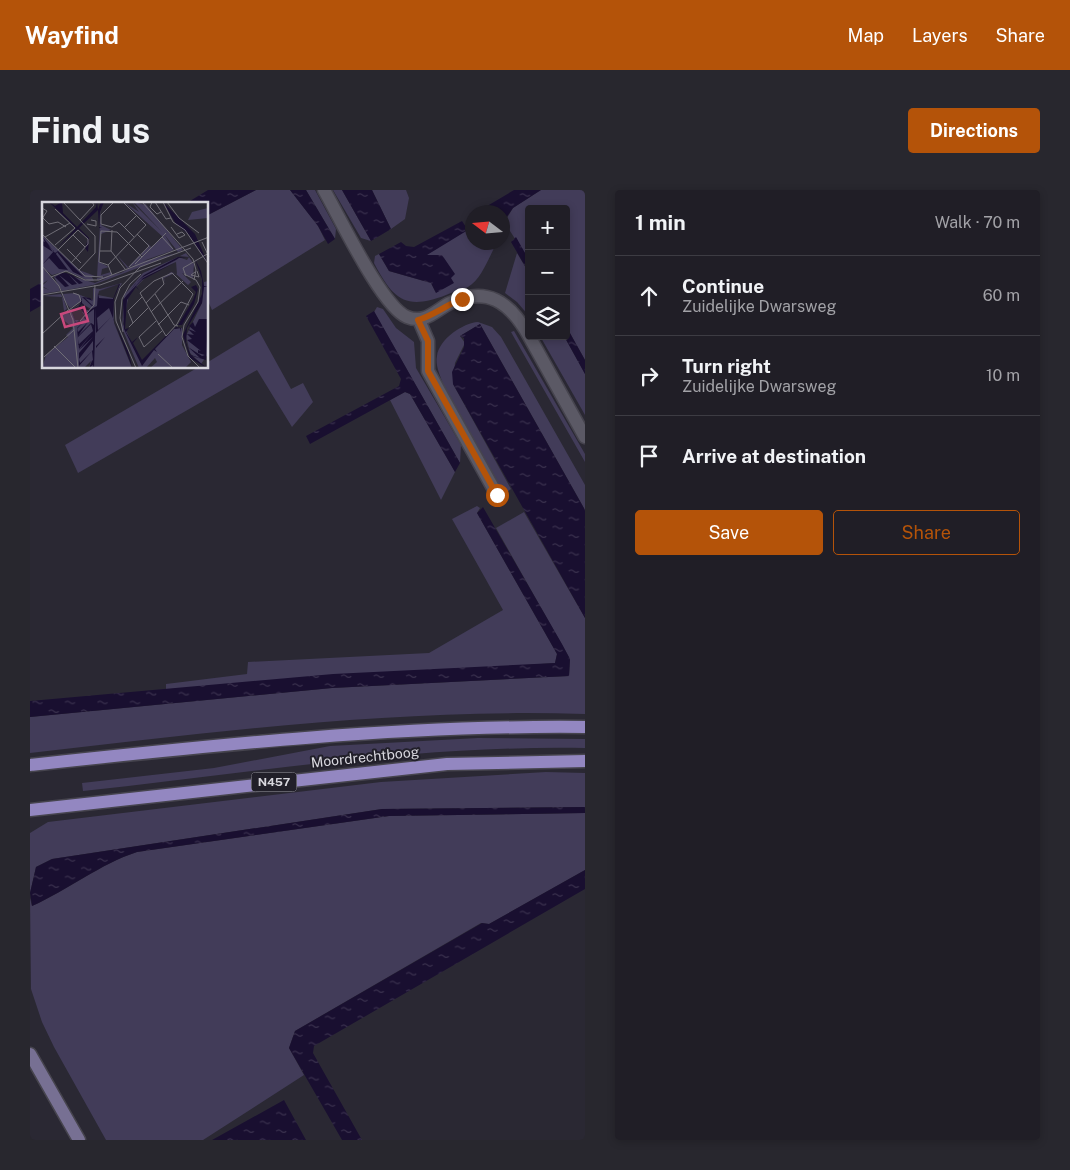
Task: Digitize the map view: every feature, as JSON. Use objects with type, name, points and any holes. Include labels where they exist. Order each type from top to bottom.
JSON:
[{"type":"main road","name":"Moordrechtboog","points":[[30,765],[362,732],[469,727],[585,727]]},
{"type":"main road","name":"Moordrechtboog","points":[[30,810],[447,764],[585,761]]},
{"type":"street","points":[[324,190],[382,293],[397,311],[406,317],[418,320],[431,316],[447,305],[462,299],[488,297],[501,303],[517,315],[525,329]]},
{"type":"street","points":[[418,320],[428,341],[428,371],[497,495]]},
{"type":"street","points":[[531,340],[585,437]]},
{"type":"street","points":[[30,1054],[79,1140]]},
{"type":"shaded area","points":[[256,190],[290,190],[318,226],[325,240],[212,310],[209,303],[209,214]]},
{"type":"shaded area","points":[[306,190],[315,190],[336,229],[335,239]]},
{"type":"shaded area","points":[[333,190],[342,190],[371,241],[361,238]]},
{"type":"shaded area","points":[[372,190],[406,190],[409,198],[405,219],[391,229]]},
{"type":"shaded area","points":[[541,190],[585,190],[585,360],[570,333],[570,205],[525,205],[525,254],[510,231],[510,213],[513,208]]},
{"type":"shaded area","points":[[465,231],[465,250],[493,250],[477,279],[468,287],[432,300],[420,302],[410,301],[394,293],[374,263],[375,256],[379,254],[389,271],[431,283],[436,293],[426,255]]},
{"type":"shaded area","points":[[517,253],[525,266],[525,311],[505,293]]},
{"type":"shaded area","points":[[377,307],[383,309],[396,328],[414,342],[416,368],[461,445],[460,463],[374,312]]},
{"type":"shaded area","points":[[478,322],[492,327],[501,337],[585,485],[585,510],[480,324],[460,336],[465,343],[455,363],[453,384],[511,489],[504,494],[443,384],[438,370],[437,356],[447,338],[466,325]]},
{"type":"shaded area","points":[[259,331],[291,389],[303,383],[313,402],[292,427],[257,370],[78,473],[65,445],[195,369],[209,369],[209,361]]},
{"type":"shaded area","points":[[514,331],[585,454],[585,462],[511,332]]},
{"type":"shaded area","points":[[542,340],[566,340],[585,374],[585,415]]},
{"type":"shaded area","points":[[405,392],[410,394],[455,472],[441,500],[390,400]]},
{"type":"shaded area","points":[[477,506],[480,508],[477,513],[557,654],[555,663],[166,690],[166,684],[247,674],[248,662],[429,653],[503,610],[452,519]]},
{"type":"shaded area","points":[[524,512],[585,618],[585,714],[516,713],[377,718],[168,737],[30,753],[30,717],[332,688],[569,676],[570,659],[496,528]]},
{"type":"shaded area","points":[[478,738],[585,739],[585,748],[522,748],[396,756],[83,791],[82,783],[214,768],[330,746]]},
{"type":"shaded area","points":[[546,772],[585,773],[585,807],[382,809],[52,859],[36,867],[30,893],[30,833],[48,822],[381,782]]},
{"type":"shaded area","points":[[585,813],[585,870],[489,924],[481,923],[295,1031],[289,1048],[304,1075],[203,1140],[106,1140],[42,1022],[31,989],[30,898],[32,906],[123,857],[137,852],[389,816]]},
{"type":"water","points":[[208,190],[256,190],[209,214],[209,202],[188,202]]},
{"type":"water","points":[[290,190],[306,190],[335,239],[328,244],[318,226]]},
{"type":"water","points":[[342,190],[372,190],[391,229],[371,241]]},
{"type":"water","points":[[514,190],[541,190],[513,208],[510,212],[510,205],[489,205]]},
{"type":"water","points":[[462,221],[465,226],[465,232],[427,255],[442,255],[455,274],[451,278],[454,283],[436,293],[431,283],[389,271],[379,254],[401,242],[406,246],[414,247]]},
{"type":"water","points":[[516,237],[525,253],[525,266],[511,242]]},
{"type":"water","points":[[42,282],[42,305],[30,312],[30,289]]},
{"type":"water","points":[[374,311],[460,463],[455,472],[410,394],[405,392],[310,444],[306,436],[399,386],[401,379],[366,316]]},
{"type":"water","points":[[480,324],[585,510],[585,618],[453,384],[452,372],[464,347],[464,338],[460,336]]},
{"type":"water","points":[[570,333],[585,360],[585,374],[566,340],[570,340]]},
{"type":"water","points":[[483,507],[570,659],[569,676],[332,688],[30,717],[30,701],[333,674],[555,663],[557,654],[477,513]]},
{"type":"water","points":[[585,807],[585,813],[389,816],[137,852],[110,863],[32,906],[30,893],[36,867],[52,859],[382,809]]},
{"type":"water","points":[[585,870],[585,889],[314,1046],[313,1053],[362,1140],[342,1140],[289,1048],[295,1031],[482,923],[489,924]]},
{"type":"water","points":[[284,1100],[306,1140],[212,1140]]},
{"type":"route","points":[[462,299],[447,305],[431,316],[418,320],[428,341],[428,371],[497,495]]}]
